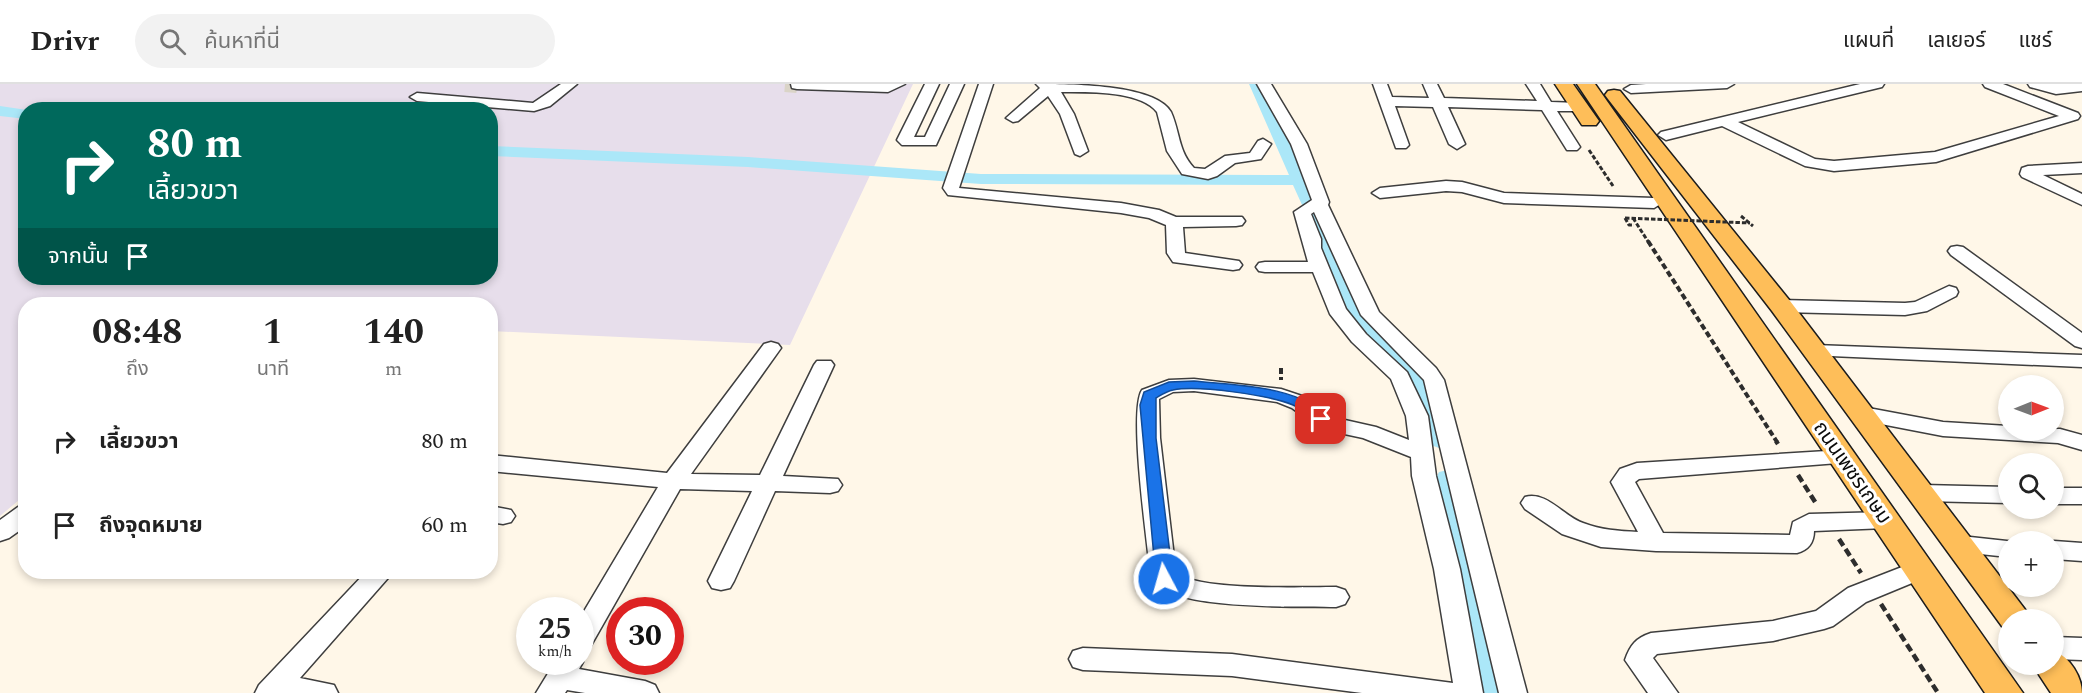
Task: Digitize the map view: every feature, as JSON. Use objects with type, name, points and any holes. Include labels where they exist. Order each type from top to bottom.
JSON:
[{"type":"main road","name":"ถนนเพชรเกษม","points":[[1564,84],[1617,159],[1654,203],[1702,251]]},
{"type":"main road","name":"ถนนเพชรเกษม","points":[[1586,84],[2005,693]]},
{"type":"main road","name":"ถนนเพชรเกษม","points":[[1606,84],[1781,306],[2008,609]]},
{"type":"main road","name":"ถนนเพชรเกษม","points":[[1629,86],[1666,135],[1740,253]]},
{"type":"main road","points":[[2057,675],[2071,693]]},
{"type":"street","points":[[498,103],[534,106],[545,103],[570,84]]},
{"type":"street","points":[[798,85],[888,88],[898,84]]},
{"type":"street","points":[[932,84],[905,140],[907,142],[931,142],[957,84]]},
{"type":"street","points":[[986,84],[951,188],[962,195],[1132,210],[1174,222],[1236,221]]},
{"type":"street","points":[[1264,84],[1299,144],[1321,202],[1302,212],[1319,267],[1334,304],[1345,323],[1400,376],[1417,416],[1421,453],[1447,569],[1469,693]]},
{"type":"street","points":[[1380,84],[1401,145]]},
{"type":"street","points":[[1430,84],[1457,144]]},
{"type":"street","points":[[1533,84],[1572,147]]},
{"type":"street","points":[[1629,86],[1727,84]]},
{"type":"street","points":[[1666,135],[1877,84]]},
{"type":"street","points":[[1724,121],[1811,163],[1834,166],[1936,157],[2073,116],[1990,84]]},
{"type":"street","points":[[2035,84],[2056,90],[2082,87]]},
{"type":"street","points":[[2073,84],[2082,87]]},
{"type":"street","points":[[1046,86],[1069,115],[1080,151]]},
{"type":"street","points":[[1013,118],[1046,86],[1120,92],[1151,99],[1163,108],[1175,154],[1181,165],[1188,171],[1213,173],[1229,160],[1255,156],[1263,144]]},
{"type":"street","points":[[417,97],[482,102]]},
{"type":"street","points":[[1386,101],[1579,107]]},
{"type":"street","points":[[914,148],[963,151]]},
{"type":"street","points":[[2082,168],[2028,171],[2028,174],[2082,201]]},
{"type":"street","points":[[1380,193],[1446,186],[1462,187],[1504,198],[1654,203]]},
{"type":"street","points":[[1314,206],[1371,315],[1429,372],[1434,380],[1513,693]]},
{"type":"street","points":[[1174,222],[1176,253],[1179,258],[1233,265]]},
{"type":"street","points":[[1957,251],[2082,342]]},
{"type":"street","points":[[1265,267],[1319,267]]},
{"type":"street","points":[[1781,306],[1905,309],[1920,307],[1949,292]]},
{"type":"street","points":[[594,618],[673,481],[771,348]]},
{"type":"street","points":[[1815,351],[2082,361]]},
{"type":"street","points":[[721,581],[824,365]]},
{"type":"street","points":[[1336,597],[1213,592],[1180,588],[1164,579],[1149,438],[1147,405],[1149,395],[1169,386],[1194,385],[1281,396],[1300,403],[1329,424],[1368,432],[1421,453]]},
{"type":"street","points":[[1863,414],[1943,429],[2060,436],[2082,443]]},
{"type":"street","points":[[1656,542],[1623,482],[1628,474],[1637,471],[1843,458]]},
{"type":"street","points":[[498,464],[673,481],[830,485]]},
{"type":"street","points":[[1923,493],[1998,495]]},
{"type":"street","points":[[2064,496],[2082,496]]},
{"type":"street","points":[[1533,503],[1571,528],[1601,538],[1656,542],[1797,544],[1802,538],[1802,528],[1809,523],[1886,520]]},
{"type":"street","points":[[0,532],[18,519]]},
{"type":"street","points":[[1961,545],[1998,547]]},
{"type":"street","points":[[2064,551],[2082,552]]},
{"type":"street","points":[[1664,693],[1639,660],[1642,650],[1652,644],[1773,631],[1824,619],[1857,595],[1920,569]]},
{"type":"street","points":[[273,690],[374,579]]},
{"type":"street","points":[[2064,648],[2082,649]]},
{"type":"street","points":[[1083,659],[1232,665],[1450,693]]},
{"type":"street","points":[[560,677],[645,693]]},
{"type":"street","points":[[273,690],[324,693]]},
{"type":"path","points":[[1634,225],[1629,225],[1625,218],[1738,222],[1750,223],[1745,216],[1741,216],[1747,221],[1753,226]]},
{"type":"shaded area","points":[[0,84],[913,84],[790,345],[498,331],[498,297],[18,297],[18,501],[0,516]]},
{"type":"waterway","points":[[1256,84],[1326,238],[1353,310],[1416,374],[1432,412],[1439,440]]},
{"type":"waterway","points":[[0,111],[18,113]]},
{"type":"waterway","points":[[498,151],[748,162],[981,179],[1298,180]]},
{"type":"waterway","points":[[1448,478],[1497,693]]},
{"type":"tunnel","points":[[785,84],[797,85]]},
{"type":"route","points":[[1164,579],[1149,438],[1147,405],[1149,395],[1160,388],[1194,385],[1263,393],[1281,396],[1300,403],[1321,419]]}]
